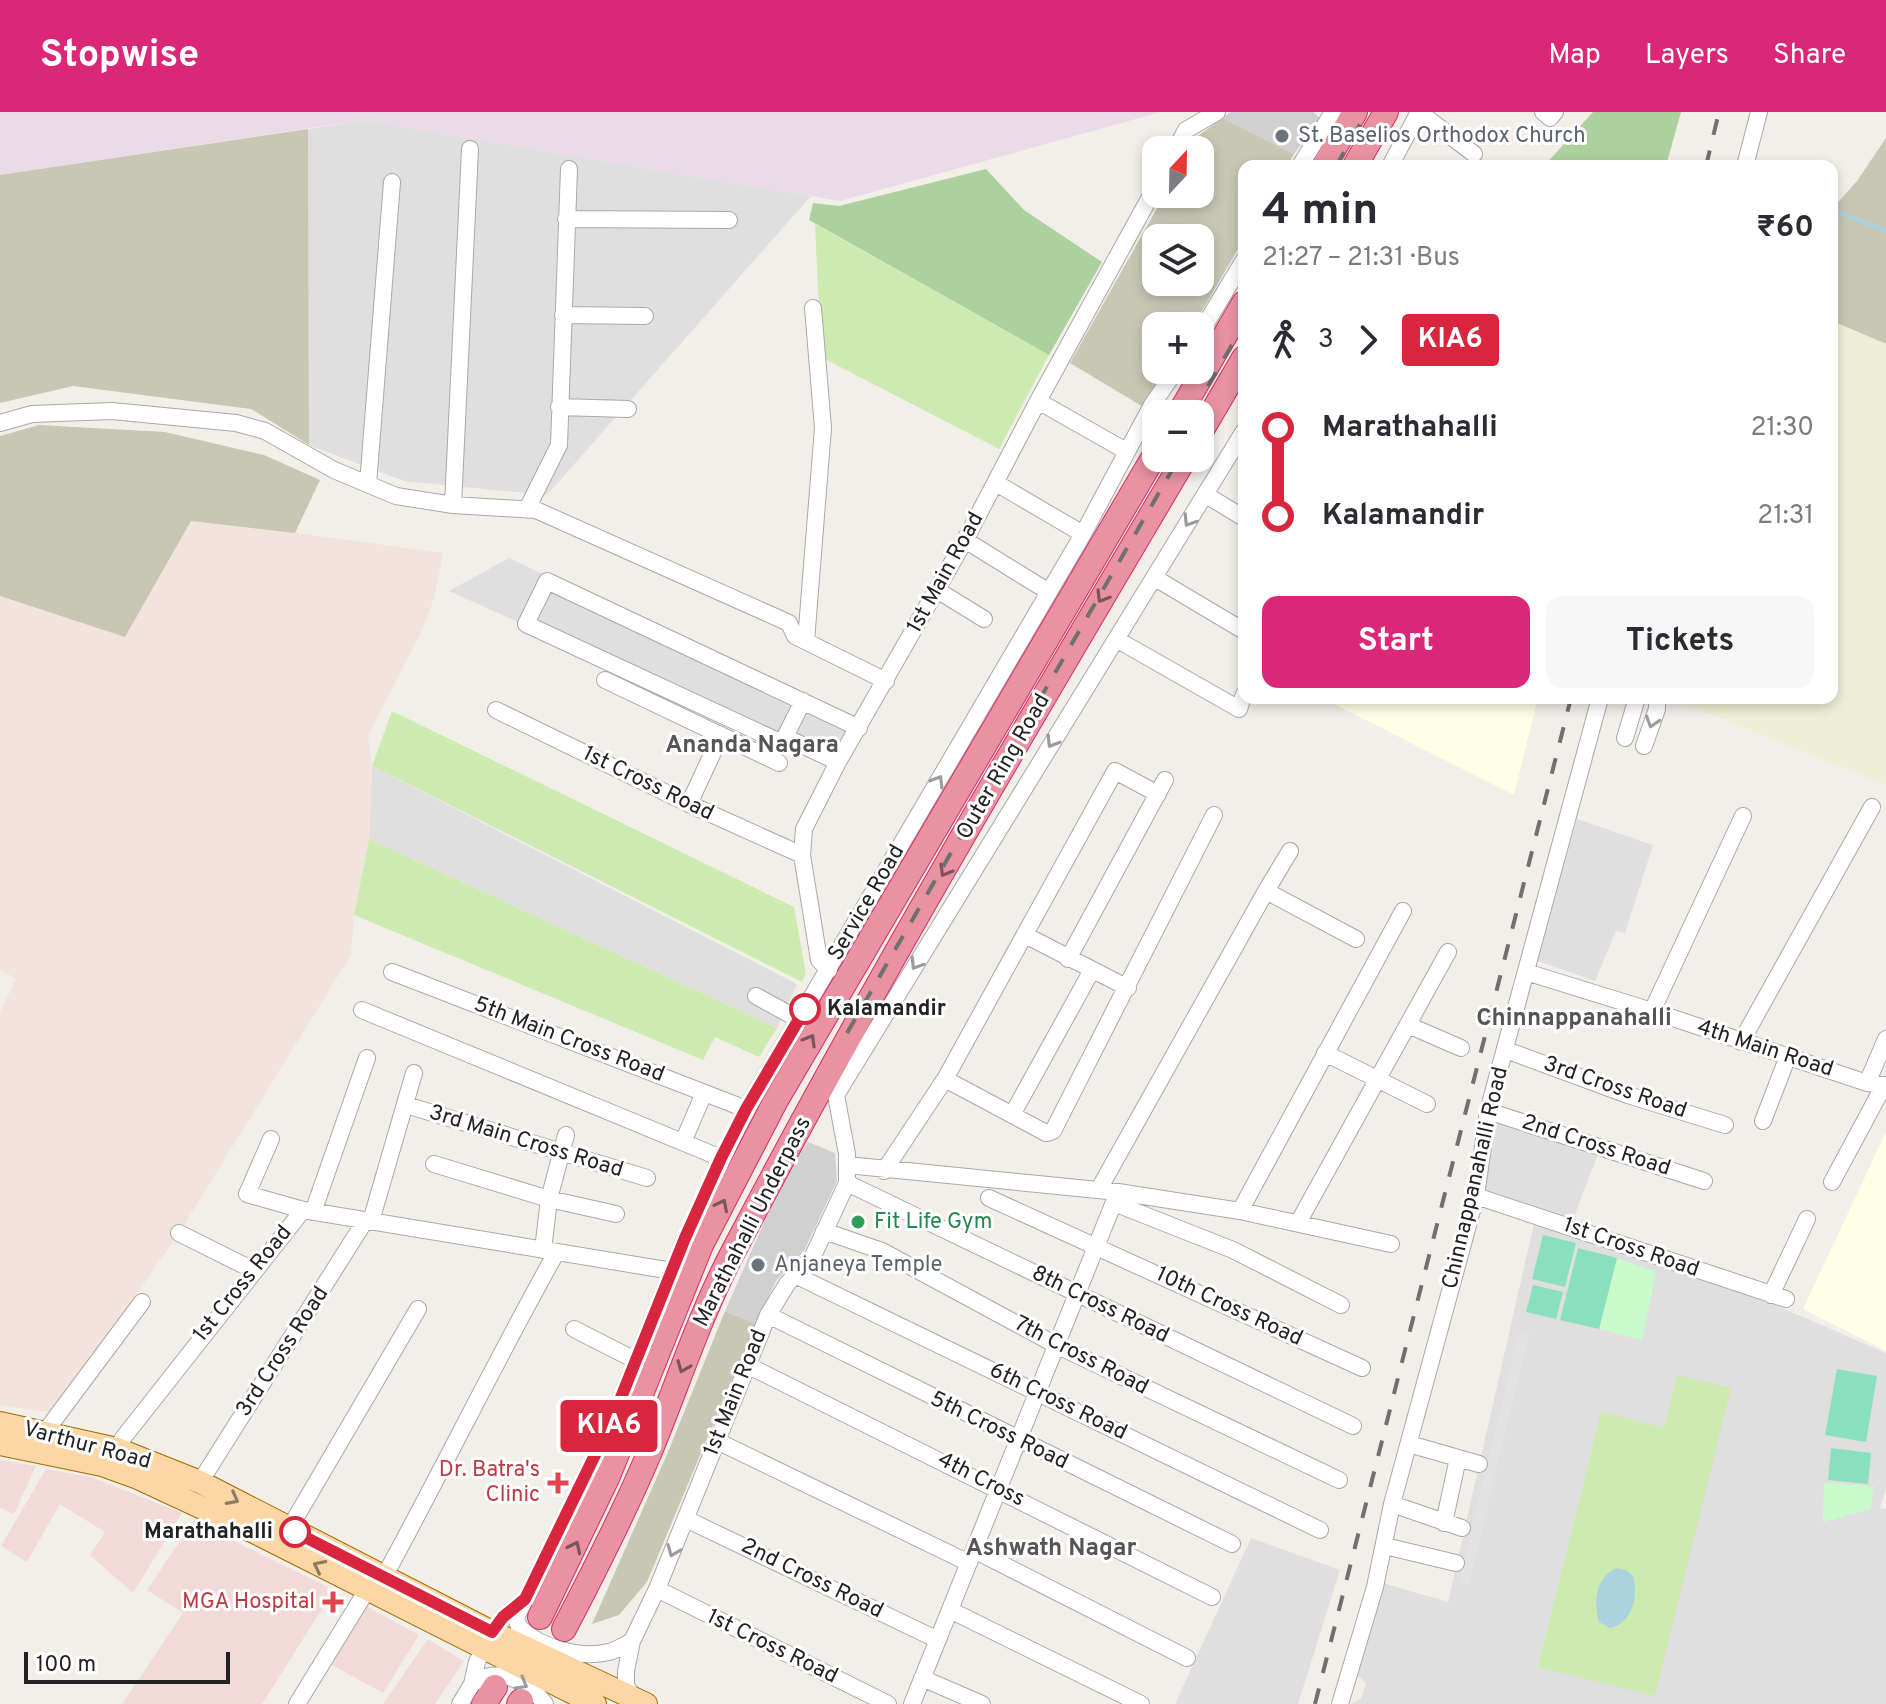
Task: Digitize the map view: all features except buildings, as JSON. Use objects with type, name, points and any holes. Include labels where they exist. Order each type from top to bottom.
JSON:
[{"type":"highway","points":[[1327,160],[1355,112]]},
{"type":"highway","points":[[1365,159],[1386,112]]},
{"type":"highway","points":[[1187,400],[1238,313]]},
{"type":"highway","points":[[1214,411],[1238,374]]},
{"type":"highway","name":"Outer Ring Road","points":[[838,974],[1144,472]]},
{"type":"highway","name":"Outer Ring Road","points":[[831,1087],[1086,624],[1177,472]]},
{"type":"highway","name":"Marathahalli Underpass","points":[[533,1608],[581,1536],[631,1422],[701,1245],[838,974]]},
{"type":"highway","name":"Marathahalli Underpass","points":[[564,1629],[623,1513],[720,1279],[831,1087]]},
{"type":"main road","name":"Varthur Road","points":[[0,1423],[117,1449],[200,1482],[289,1529],[375,1584]]},
{"type":"main road","name":"Varthur Road","points":[[0,1444],[102,1465],[138,1478],[375,1584],[488,1640],[640,1701]]},
{"type":"main road","name":"Varthur Road","points":[[488,1640],[593,1703]]},
{"type":"street","points":[[1183,136],[1186,130],[1217,112]]},
{"type":"street","points":[[1304,160],[1333,112]]},
{"type":"street","points":[[1393,160],[1419,112],[1474,154]]},
{"type":"street","points":[[1543,112],[1550,118],[1555,112]]},
{"type":"street","points":[[1747,160],[1759,112]]},
{"type":"street","points":[[453,505],[470,149]]},
{"type":"street","points":[[527,509],[559,445],[569,169]]},
{"type":"street","points":[[368,484],[392,182]]},
{"type":"street","name":"1st Main Road","points":[[838,974],[819,960],[802,855],[804,829],[838,762],[965,540],[1144,208]]},
{"type":"street","points":[[566,219],[729,220]]},
{"type":"street","points":[[1213,312],[1238,270]]},
{"type":"street","points":[[806,641],[823,428],[813,308]]},
{"type":"street","points":[[563,315],[645,316]]},
{"type":"street","name":"Service Road","points":[[460,1704],[484,1692],[477,1662],[503,1617],[533,1608],[672,1271],[746,1109],[798,1019],[838,974],[1126,451],[1167,384]]},
{"type":"street","points":[[1038,401],[1126,451]]},
{"type":"street","points":[[559,407],[628,409]]},
{"type":"street","points":[[0,423],[32,414],[112,411],[236,423],[265,431],[334,470],[396,496],[453,505],[536,510],[789,623],[795,636],[886,681]]},
{"type":"street","points":[[831,1087],[1155,578],[1238,441]]},
{"type":"street","points":[[996,483],[1083,534]]},
{"type":"street","points":[[1206,495],[1238,514]]},
{"type":"street","points":[[965,540],[1049,592]]},
{"type":"street","points":[[1155,578],[1238,627]]},
{"type":"street","points":[[803,701],[782,743],[526,624],[547,581],[803,701],[859,728]]},
{"type":"street","points":[[937,590],[984,619]]},
{"type":"street","points":[[1116,639],[1238,699]]},
{"type":"street","points":[[605,680],[779,763]]},
{"type":"street","name":"Chinnappanahalli Road","points":[[1340,1704],[1385,1546],[1392,1504],[1476,1196],[1488,1111],[1598,704]]},
{"type":"street","points":[[1625,738],[1635,704]]},
{"type":"street","points":[[1644,746],[1656,704]]},
{"type":"street","name":"1st Cross Road","points":[[496,710],[802,855]]},
{"type":"street","points":[[689,804],[721,735]]},
{"type":"street","points":[[785,737],[838,762]]},
{"type":"street","points":[[884,1171],[945,1079],[1115,771],[1162,787],[1068,959]]},
{"type":"street","points":[[1741,1042],[1872,807]]},
{"type":"street","points":[[945,1079],[1046,1133],[1053,1131],[1214,815]]},
{"type":"street","points":[[1652,1011],[1743,816]]},
{"type":"street","points":[[1099,1189],[1290,851]]},
{"type":"street","points":[[1266,891],[1356,939]]},
{"type":"street","points":[[1240,1211],[1403,911]]},
{"type":"street","points":[[1025,935],[1128,988]]},
{"type":"street","points":[[1298,1223],[1448,952]]},
{"type":"street","points":[[1012,1115],[1092,970]]},
{"type":"street","name":"5th Main Cross Road","points":[[392,972],[746,1109]]},
{"type":"street","name":"4th Main Road","points":[[1526,972],[1867,1083]]},
{"type":"street","points":[[756,996],[798,1019]]},
{"type":"street","points":[[362,1010],[721,1158]]},
{"type":"street","points":[[1408,1025],[1461,1048]]},
{"type":"street","points":[[1832,1182],[1884,1085],[1867,1083],[1886,1039]]},
{"type":"street","name":"3rd Cross Road","points":[[1506,1050],[1628,1095],[1725,1125]]},
{"type":"street","points":[[1325,1053],[1427,1104]]},
{"type":"street","points":[[1763,1121],[1788,1056]]},
{"type":"street","points":[[271,1139],[247,1194],[308,1211],[367,1058]]},
{"type":"street","points":[[368,1221],[414,1073]]},
{"type":"street","name":"1st Main Road","points":[[640,1701],[626,1685],[632,1641],[657,1589],[768,1315],[795,1275],[813,1256],[847,1183],[847,1165],[831,1087]]},
{"type":"street","points":[[683,1142],[704,1093]]},
{"type":"street","name":"3rd Main Cross Road","points":[[406,1105],[647,1178]]},
{"type":"street","name":"2nd Cross Road","points":[[1488,1111],[1704,1181]]},
{"type":"street","points":[[297,1704],[375,1584],[443,1469],[550,1252],[549,1199],[566,1135]]},
{"type":"street","points":[[434,1164],[549,1199],[616,1214]]},
{"type":"street","points":[[847,1165],[884,1171],[1099,1189],[1233,1250],[1341,1305]]},
{"type":"street","name":"8th Cross Road","points":[[847,1183],[1353,1426]]},
{"type":"street","name":"1st Cross Road","points":[[1476,1196],[1779,1297],[1807,1219]]},
{"type":"street","points":[[1116,1197],[1240,1211],[1391,1244]]},
{"type":"street","points":[[912,1704],[1116,1197]]},
{"type":"street","name":"10th Cross Road","points":[[989,1198],[1362,1368]]},
{"type":"street","name":"1st Cross Road","points":[[117,1449],[253,1270],[308,1211],[672,1271]]},
{"type":"street","name":"3rd Cross Road","points":[[200,1482],[368,1221]]},
{"type":"street","name":"7th Cross Road","points":[[824,1231],[882,1251],[1056,1345],[1339,1480]]},
{"type":"street","points":[[179,1233],[253,1270]]},
{"type":"street","name":"6th Cross Road","points":[[795,1275],[1320,1530]]},
{"type":"street","points":[[45,1432],[142,1302]]},
{"type":"street","points":[[289,1529],[418,1309]]},
{"type":"street","name":"5th Cross Road","points":[[768,1315],[1232,1544]]},
{"type":"street","points":[[574,1329],[637,1361]]},
{"type":"street","name":"4th Cross","points":[[749,1366],[1212,1597]]},
{"type":"street","points":[[717,1441],[1187,1658]]},
{"type":"street","points":[[1409,1444],[1479,1464]]},
{"type":"street","points":[[1444,1523],[1458,1458]]},
{"type":"street","points":[[1392,1504],[1462,1528]]},
{"type":"street","name":"2nd Cross Road","points":[[686,1519],[938,1640]]},
{"type":"street","points":[[1385,1546],[1456,1563]]},
{"type":"street","name":"1st Cross Road","points":[[657,1589],[888,1704]]},
{"type":"street","points":[[533,1608],[516,1617],[519,1627],[555,1648],[571,1653],[595,1654],[616,1650],[632,1641]]},
{"type":"street","points":[[950,1610],[1141,1704]]},
{"type":"street","points":[[484,1692],[483,1677],[502,1674],[528,1685],[528,1703]]},
{"type":"street","points":[[922,1678],[982,1704]]},
{"type":"street","points":[[564,1704],[593,1703]]},
{"type":"shaded area","points":[[0,112],[1161,112],[840,201],[364,120],[0,175]]},
{"type":"shaded area","name":"St. Baselios Orthodox Church","points":[[1231,112],[1313,112],[1320,118],[1294,154],[1222,118]]},
{"type":"shaded area","points":[[1222,118],[1294,154],[1290,160],[1238,160],[1238,249],[1214,290],[1214,224],[1148,224],[1157,208],[1214,208],[1214,136],[1198,136]]},
{"type":"shaded area","points":[[364,120],[811,196],[547,495],[404,481],[309,445],[308,129]]},
{"type":"shaded area","points":[[308,129],[309,445],[251,409],[73,386],[0,403],[0,175]]},
{"type":"shaded area","points":[[1886,138],[1886,344],[1838,324],[1838,202],[1857,181]]},
{"type":"shaded area","points":[[1142,235],[1142,296],[1211,296],[1201,312],[1142,312],[1142,384],[1159,384],[1150,400],[1142,400],[1142,406],[1070,363]]},
{"type":"shaded area","points":[[1838,324],[1886,344],[1886,785],[1685,704],[1838,704]]},
{"type":"shaded area","points":[[39,425],[165,432],[264,455],[320,480],[295,533],[191,521],[125,637],[0,596],[0,436]]},
{"type":"shaded area","points":[[191,521],[443,553],[434,599],[422,630],[368,737],[372,766],[369,839],[354,915],[351,955],[179,1233],[54,1413],[0,1405],[0,1012],[16,979],[0,969],[0,596],[125,636]]},
{"type":"shaded area","points":[[509,558],[857,725],[834,764],[449,591]]},
{"type":"shaded area","points":[[1334,704],[1537,704],[1514,795]]},
{"type":"shaded area","points":[[372,766],[797,984],[777,1028],[369,839]]},
{"type":"shaded area","points":[[1577,819],[1653,845],[1625,933],[1616,931],[1595,981],[1538,961]]},
{"type":"shaded area","points":[[1490,1117],[1597,1157],[1573,1219],[1472,1185]]},
{"type":"shaded area","points":[[1886,1132],[1886,1351],[1803,1309]]},
{"type":"shaded area","points":[[808,1142],[835,1153],[837,1181],[804,1251],[776,1281],[755,1324],[725,1311],[781,1184]]},
{"type":"shaded area","points":[[1535,1219],[1768,1302],[1886,1353],[1886,1488],[1880,1508],[1886,1509],[1886,1704],[1351,1704],[1361,1699],[1366,1683],[1357,1675],[1383,1583],[1448,1602]]},
{"type":"shaded area","points":[[725,1311],[755,1324],[647,1582],[619,1615],[592,1624],[668,1452]]},
{"type":"shaded area","points":[[1519,1331],[1529,1333],[1469,1584],[1459,1582]]},
{"type":"shaded area","points":[[0,1460],[36,1466],[14,1514],[0,1508]]},
{"type":"shaded area","points":[[46,1469],[91,1477],[182,1513],[133,1593],[90,1555],[105,1532],[60,1504],[27,1562],[1,1546]]},
{"type":"shaded area","points":[[196,1517],[238,1543],[334,1590],[262,1704],[122,1704],[183,1613],[147,1590]]},
{"type":"shaded area","points":[[1251,1538],[1340,1570],[1298,1704],[1175,1704]]},
{"type":"shaded area","points":[[362,1604],[419,1635],[383,1693],[330,1664]]},
{"type":"shaded area","points":[[428,1639],[464,1661],[435,1704],[383,1704]]},
{"type":"green space","points":[[1593,112],[1681,112],[1668,160],[1549,160]]},
{"type":"green space","points":[[986,169],[1024,210],[1102,262],[1049,355],[809,220],[813,203],[839,206]]},
{"type":"green space","points":[[815,224],[1049,355],[999,449],[821,357]]},
{"type":"green space","points":[[392,711],[794,907],[806,974],[802,982],[372,766]]},
{"type":"green space","points":[[369,839],[777,1028],[759,1057],[715,1037],[703,1060],[354,915]]},
{"type":"green space","points":[[1543,1235],[1576,1243],[1565,1287],[1532,1279]]},
{"type":"green space","points":[[1578,1248],[1617,1258],[1599,1329],[1560,1320]]},
{"type":"green space","points":[[1617,1258],[1656,1272],[1642,1340],[1599,1329]]},
{"type":"green space","points":[[1533,1285],[1563,1292],[1556,1319],[1526,1312]]},
{"type":"green space","points":[[1837,1369],[1877,1376],[1866,1442],[1825,1435]]},
{"type":"green space","points":[[1677,1375],[1731,1388],[1655,1696],[1538,1667],[1601,1412],[1664,1428]]},
{"type":"green space","points":[[1831,1448],[1871,1453],[1868,1484],[1828,1480]]},
{"type":"green space","points":[[1824,1483],[1874,1486],[1870,1509],[1823,1522]]},
{"type":"water","points":[[1616,1568],[1626,1570],[1633,1576],[1635,1592],[1629,1615],[1610,1628],[1599,1622],[1596,1598],[1604,1577]]},
{"type":"waterway","points":[[1838,212],[1886,231]]},
{"type":"railway","points":[[1339,160],[1367,112]]},
{"type":"railway","points":[[1707,160],[1719,112]]},
{"type":"railway","points":[[1200,400],[1238,334]]},
{"type":"railway","points":[[847,1033],[1171,472]]},
{"type":"railway","points":[[1315,1704],[1569,704]]},
{"type":"bus line","name":"KIA6","points":[[295,1532],[492,1632],[503,1617],[525,1599],[612,1420],[685,1238],[721,1158],[805,1009]]},
{"type":"place","name":"St. Baselios Orthodox Church","points":[[1282,136]]},
{"type":"place","name":"Kalamandir","points":[[805,1009]]},
{"type":"place","name":"Fit Life Gym","points":[[858,1222]]},
{"type":"place","name":"Anjaneya Temple","points":[[758,1265]]},
{"type":"place","name":"Dr. Batra's Clinic","points":[[558,1483]]},
{"type":"place","name":"Marathahalli","points":[[295,1532]]},
{"type":"place","name":"MGA Hospital","points":[[333,1602]]},
{"type":"district","name":"Ananda Nagara","points":[[752,746]]},
{"type":"district","name":"Chinnappanahalli","points":[[1574,1019]]},
{"type":"district","name":"Ashwath Nagar","points":[[1051,1549]]}]
